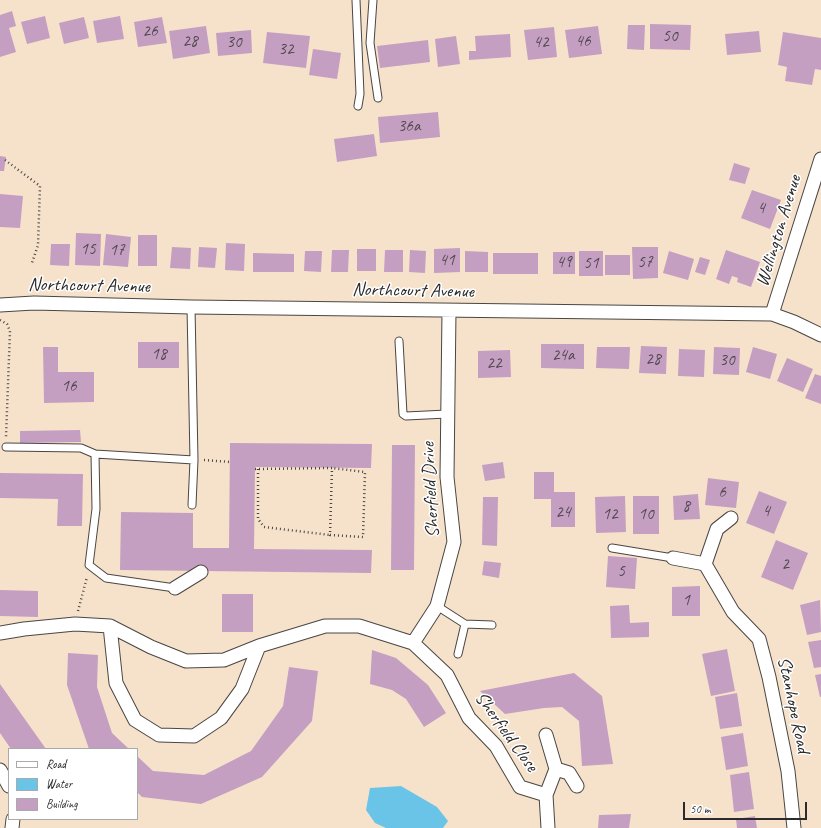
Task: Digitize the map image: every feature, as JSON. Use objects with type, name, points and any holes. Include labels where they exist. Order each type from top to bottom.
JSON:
[{"type":"street","name":"Wellington Avenue","points":[[772,314],[821,159]]},
{"type":"street","name":"Northcourt Avenue","points":[[0,305],[34,303],[449,311],[772,314],[794,322],[821,335]]},
{"type":"street","name":"Sherfield Drive","points":[[413,643],[437,606],[454,542],[447,477],[449,311]]},
{"type":"street","points":[[673,558],[705,564],[718,529],[731,518]]},
{"type":"street","name":"Stanhope Road","points":[[705,564],[733,612],[759,639],[769,677],[788,772],[794,828]]},
{"type":"street","points":[[175,588],[201,572]]},
{"type":"street","points":[[0,634],[24,629],[75,624],[110,626],[150,647],[186,661],[224,660],[259,646],[325,626],[358,626],[413,643]]},
{"type":"street","points":[[110,626],[116,683],[134,720],[159,736],[194,736],[222,718],[242,689],[259,646]]},
{"type":"street","name":"Sherfield Close","points":[[413,643],[447,676],[469,718],[496,746],[520,787],[546,795]]},
{"type":"street","name":"Sherfield Close","points":[[546,735],[556,768],[546,795],[548,828]]},
{"type":"street","name":"Sherfield Close","points":[[556,768],[569,773],[577,786]]},
{"type":"street","points":[[0,770],[8,784]]},
{"type":"lane","points":[[356,0],[360,94],[358,106]]},
{"type":"lane","points":[[373,0],[370,43],[378,98]]},
{"type":"lane","points":[[191,307],[194,460],[192,505]]},
{"type":"lane","points":[[399,341],[403,414],[406,416],[447,414]]},
{"type":"lane","points":[[6,448],[81,448],[96,454],[194,460]]},
{"type":"lane","points":[[96,454],[96,510],[90,565],[106,578],[175,588]]},
{"type":"lane","points":[[612,548],[673,558]]},
{"type":"lane","points":[[437,606],[464,624],[492,625]]},
{"type":"lane","points":[[458,654],[464,624]]},
{"type":"path","points":[[5,160],[40,186],[38,245],[32,263]]},
{"type":"path","points":[[0,320],[7,324],[10,331],[6,448]]},
{"type":"path","points":[[194,460],[230,462]]},
{"type":"path","points":[[330,535],[332,468]]},
{"type":"path","points":[[332,468],[365,472],[363,537],[330,535],[264,527],[258,519],[256,469],[332,468]]},
{"type":"path","points":[[75,624],[90,565]]},
{"type":"water","points":[[401,786],[437,807],[448,821],[443,828],[386,828],[375,823],[366,810],[370,788]]},
{"type":"building","points":[[12,11],[16,26],[9,28],[16,52],[0,57],[0,15]]},
{"type":"building","points":[[45,16],[50,38],[27,44],[21,22]]},
{"type":"building","points":[[120,16],[124,39],[97,43],[93,21]]},
{"type":"building","points":[[84,17],[89,38],[64,44],[59,23]]},
{"type":"building","points":[[162,17],[167,43],[138,47],[134,22]]},
{"type":"building","points":[[650,24],[691,25],[690,50],[650,49]]},
{"type":"building","points":[[628,25],[645,25],[644,50],[627,49]]},
{"type":"building","points":[[206,26],[210,53],[173,59],[169,31]]},
{"type":"building","points":[[598,26],[602,54],[569,58],[565,30]]},
{"type":"building","points":[[554,27],[557,57],[528,60],[524,30]]},
{"type":"building","points":[[251,30],[252,53],[218,56],[216,33]]},
{"type":"building","points":[[759,31],[761,52],[727,55],[725,34]]},
{"type":"building","points":[[267,32],[310,36],[306,68],[263,63]]},
{"type":"building","points":[[783,32],[821,38],[821,70],[815,69],[812,85],[785,81],[787,67],[778,65]]},
{"type":"building","points":[[510,34],[511,57],[469,60],[469,51],[476,51],[475,36]]},
{"type":"building","points":[[456,36],[460,64],[438,67],[435,39]]},
{"type":"building","points":[[428,40],[430,62],[380,68],[377,46]]},
{"type":"building","points":[[313,49],[341,53],[337,79],[309,75]]},
{"type":"building","points":[[438,112],[440,137],[380,143],[378,117]]},
{"type":"building","points":[[374,134],[377,156],[337,162],[334,139]]},
{"type":"building","points":[[0,156],[6,157],[4,171],[0,171]]},
{"type":"building","points":[[734,163],[750,168],[745,184],[729,180]]},
{"type":"building","points":[[752,190],[781,200],[770,229],[741,218]]},
{"type":"building","points":[[0,194],[23,196],[20,228],[0,227]]},
{"type":"building","points":[[76,233],[101,234],[100,266],[75,265]]},
{"type":"building","points":[[106,234],[131,237],[128,267],[103,265]]},
{"type":"building","points":[[138,235],[157,235],[157,266],[138,266]]},
{"type":"building","points":[[226,243],[245,244],[244,271],[225,270]]},
{"type":"building","points":[[51,244],[70,244],[69,266],[50,265]]},
{"type":"building","points":[[172,247],[191,248],[190,269],[170,268]]},
{"type":"building","points":[[199,247],[217,248],[215,268],[198,267]]},
{"type":"building","points":[[632,247],[658,247],[658,278],[633,279]]},
{"type":"building","points":[[460,248],[460,272],[434,273],[434,249]]},
{"type":"building","points":[[357,249],[376,249],[376,271],[357,271]]},
{"type":"building","points":[[332,250],[349,250],[348,272],[331,272]]},
{"type":"building","points":[[385,250],[403,250],[403,272],[384,272]]},
{"type":"building","points":[[410,250],[426,251],[425,273],[409,272]]},
{"type":"building","points":[[726,250],[760,262],[751,287],[737,282],[738,278],[732,276],[729,284],[716,279]]},
{"type":"building","points":[[305,251],[322,251],[321,272],[304,271]]},
{"type":"building","points":[[465,251],[488,252],[488,272],[465,272]]},
{"type":"building","points":[[579,251],[603,251],[603,276],[579,276]]},
{"type":"building","points":[[669,251],[694,259],[688,280],[663,273]]},
{"type":"building","points":[[553,252],[575,252],[575,274],[553,274]]},
{"type":"building","points":[[253,253],[294,254],[294,272],[253,272]]},
{"type":"building","points":[[493,253],[538,253],[538,274],[493,274]]},
{"type":"building","points":[[605,255],[630,255],[630,275],[605,275]]},
{"type":"building","points":[[700,257],[710,260],[705,275],[695,272]]},
{"type":"building","points":[[138,342],[179,342],[179,368],[138,368]]},
{"type":"building","points":[[541,344],[584,344],[584,369],[541,368]]},
{"type":"building","points":[[641,346],[667,347],[666,374],[639,373]]},
{"type":"building","points":[[43,347],[58,347],[58,372],[94,372],[94,402],[44,403]]},
{"type":"building","points":[[597,347],[630,347],[629,369],[596,368]]},
{"type":"building","points":[[714,347],[740,348],[739,375],[713,374]]},
{"type":"building","points":[[753,347],[777,354],[770,379],[746,372]]},
{"type":"building","points":[[679,349],[705,350],[704,377],[678,376]]},
{"type":"building","points":[[510,350],[511,377],[478,378],[478,351]]},
{"type":"building","points":[[787,358],[813,369],[803,392],[777,381]]},
{"type":"building","points":[[815,374],[821,376],[821,404],[805,398]]},
{"type":"building","points":[[80,430],[81,442],[20,443],[20,431]]},
{"type":"building","points":[[230,443],[372,444],[371,468],[255,467],[254,549],[372,550],[371,573],[120,570],[121,512],[193,513],[193,548],[229,548]]},
{"type":"building","points":[[392,445],[415,445],[414,570],[391,570]]},
{"type":"building","points":[[503,462],[505,478],[485,481],[482,465]]},
{"type":"building","points":[[534,472],[554,472],[554,492],[575,492],[575,527],[551,527],[551,499],[534,499]]},
{"type":"building","points":[[0,473],[83,474],[82,526],[57,526],[58,499],[0,498]]},
{"type":"building","points":[[708,478],[739,482],[736,508],[705,505]]},
{"type":"building","points":[[759,491],[787,502],[774,534],[746,523]]},
{"type":"building","points":[[698,494],[700,519],[674,520],[673,496]]},
{"type":"building","points":[[625,496],[626,532],[596,533],[595,497]]},
{"type":"building","points":[[633,496],[659,496],[659,534],[633,534]]},
{"type":"building","points":[[483,497],[498,497],[497,546],[482,545]]},
{"type":"building","points":[[776,540],[808,553],[793,590],[761,577]]},
{"type":"building","points":[[608,556],[637,558],[635,589],[606,587]]},
{"type":"building","points":[[484,561],[501,563],[499,578],[482,575]]},
{"type":"building","points":[[700,586],[700,616],[672,616],[672,587]]},
{"type":"building","points":[[0,590],[38,591],[38,617],[0,616]]},
{"type":"building","points":[[222,594],[253,594],[253,632],[222,632]]},
{"type":"building","points":[[820,600],[821,632],[807,635],[800,605]]},
{"type":"building","points":[[629,605],[630,623],[649,622],[649,637],[611,638],[610,606]]},
{"type":"building","points":[[821,640],[821,667],[814,668],[808,642]]},
{"type":"building","points":[[727,649],[735,691],[711,696],[702,654]]},
{"type":"building","points":[[372,650],[396,658],[428,685],[446,713],[424,727],[406,699],[392,690],[370,684]]},
{"type":"building","points":[[68,653],[98,655],[97,687],[112,733],[128,748],[89,748],[67,685]]},
{"type":"building","points":[[289,667],[318,671],[312,721],[262,777],[201,804],[142,797],[138,793],[138,757],[153,771],[204,775],[251,751],[283,706]]},
{"type":"building","points":[[574,673],[602,696],[613,764],[582,766],[579,721],[562,707],[544,708],[505,714],[480,691]]},
{"type":"building","points":[[821,674],[821,697],[820,697],[815,675]]},
{"type":"building","points":[[0,684],[45,748],[10,748],[0,733]]},
{"type":"building","points":[[737,693],[742,726],[720,729],[715,697]]},
{"type":"building","points":[[743,733],[748,766],[726,770],[721,737]]},
{"type":"building","points":[[749,772],[754,809],[734,812],[730,775]]},
{"type":"building","points":[[631,814],[629,828],[598,828],[599,815]]},
{"type":"building","points":[[755,816],[757,828],[737,828],[736,819]]}]
